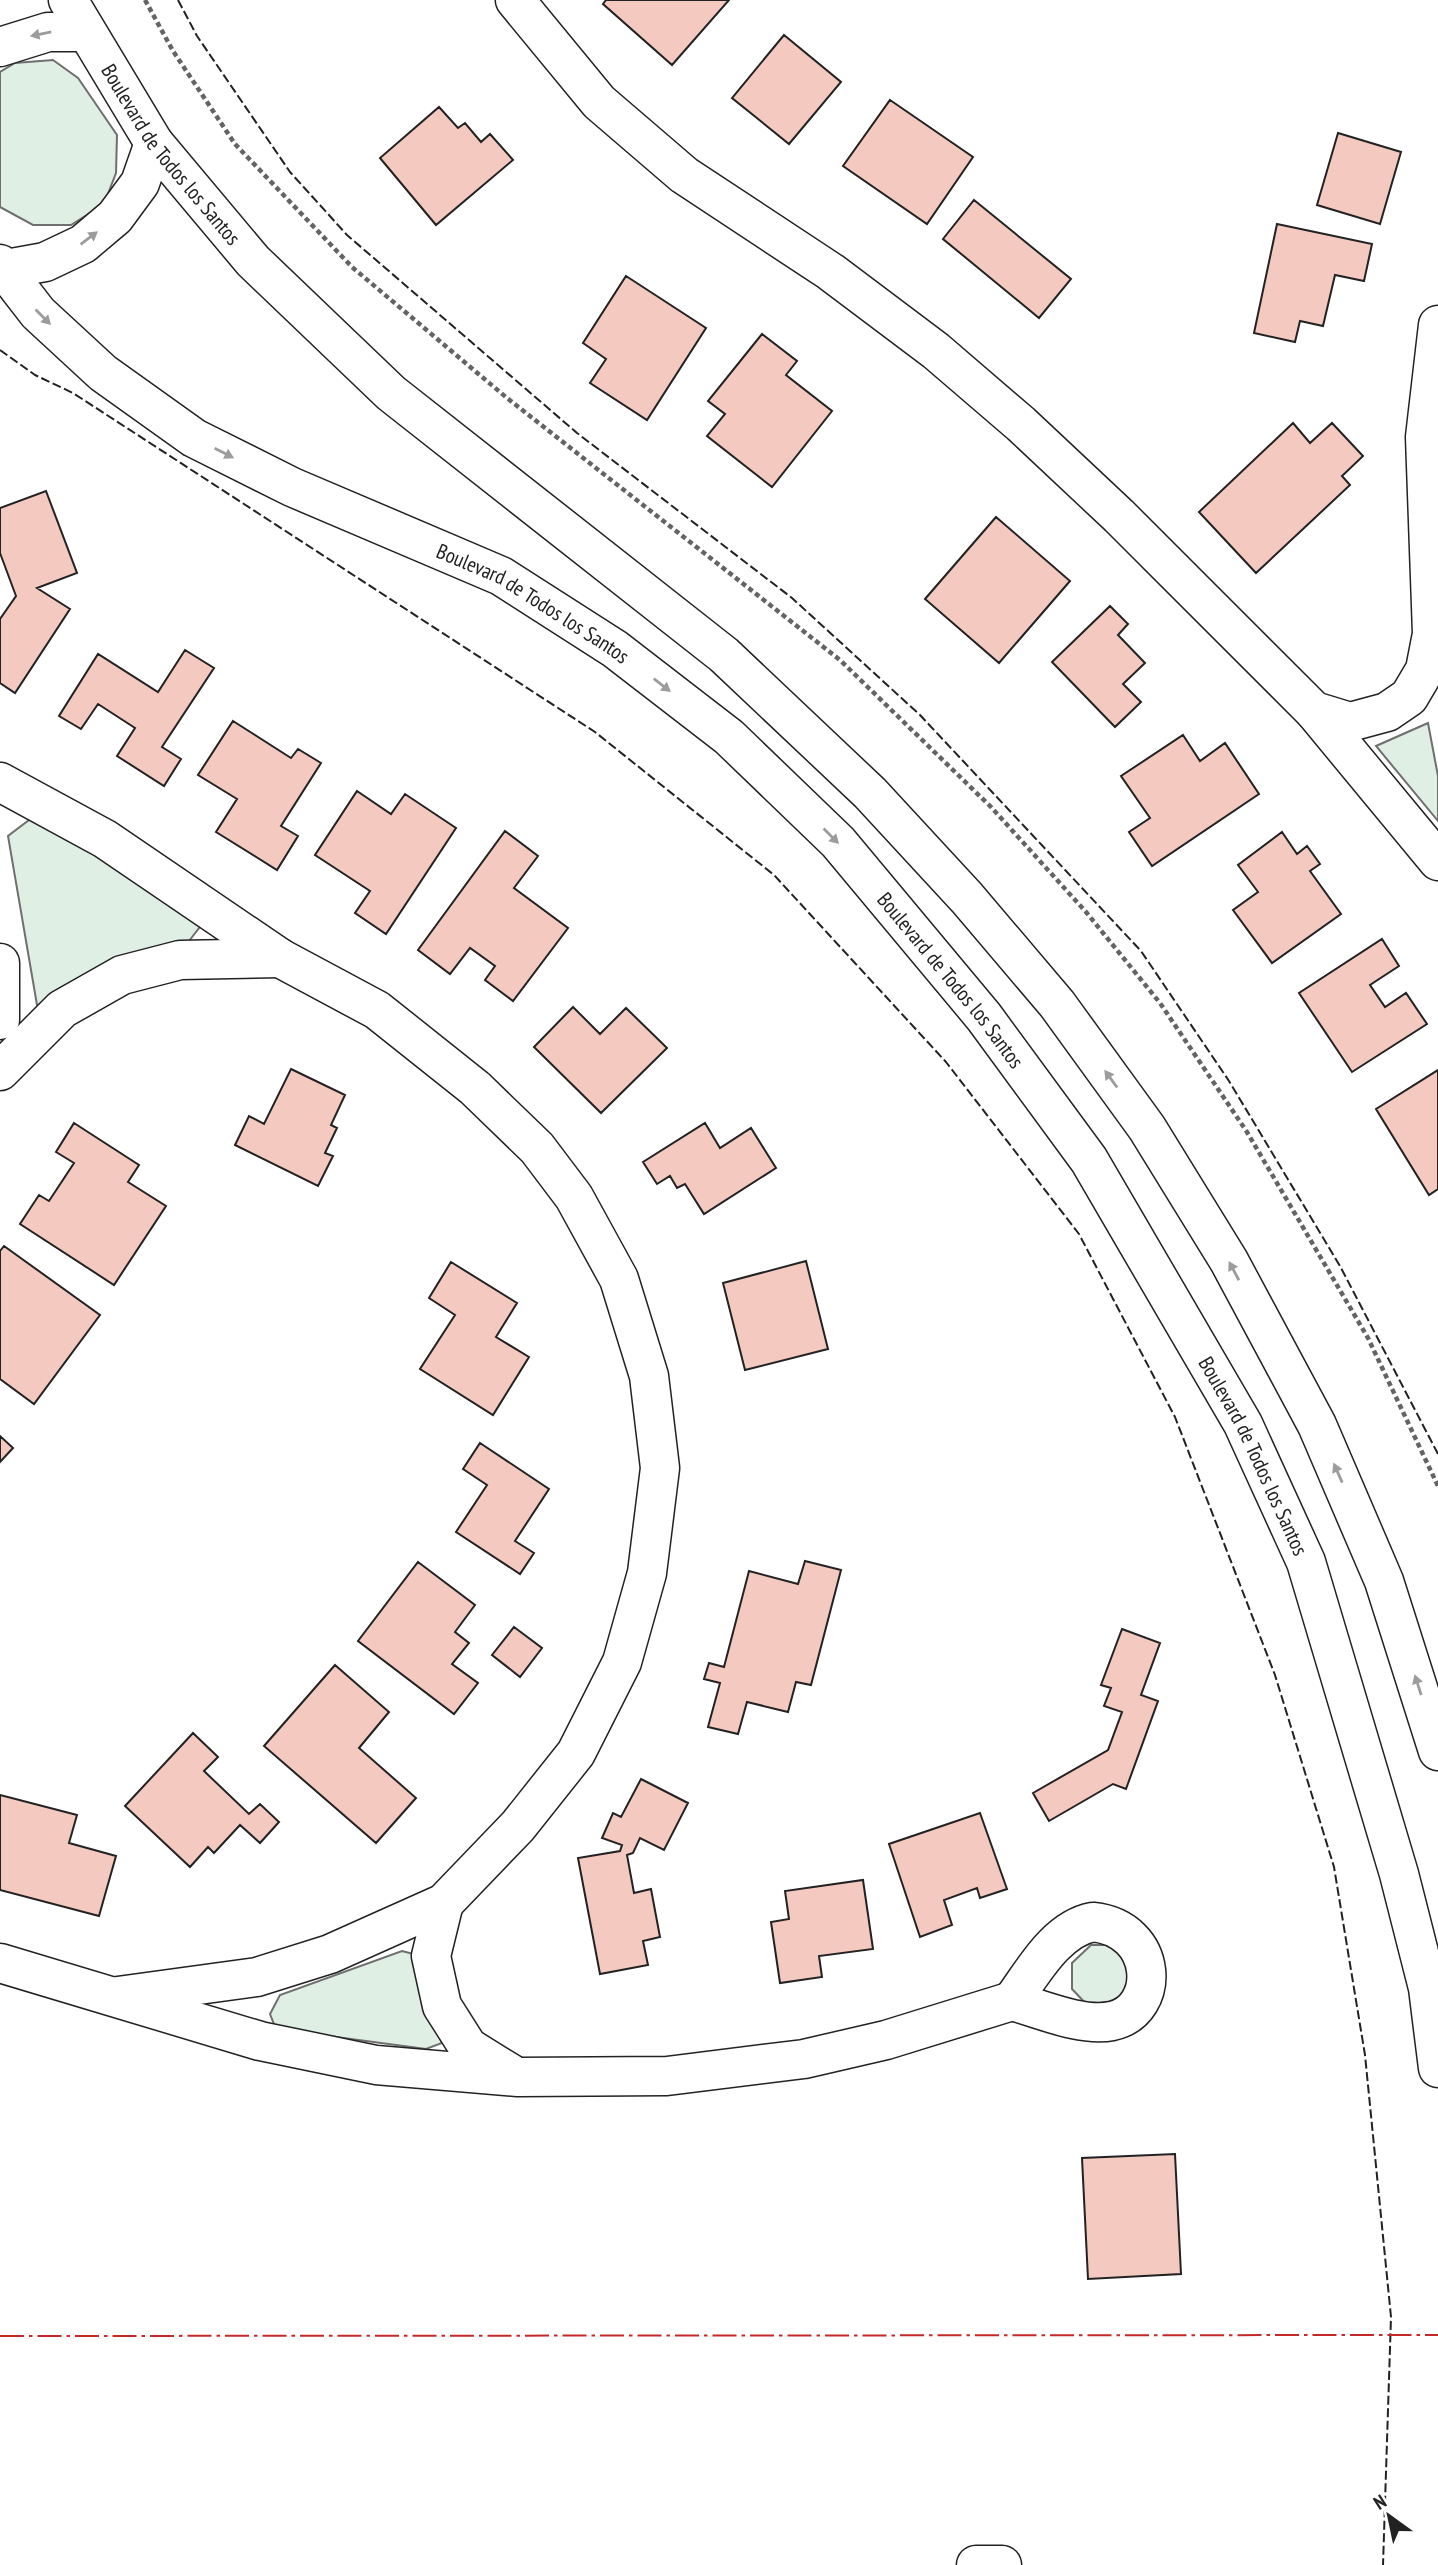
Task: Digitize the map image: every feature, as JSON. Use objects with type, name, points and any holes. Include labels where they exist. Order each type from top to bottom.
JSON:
[{"type":"street","points":[[515,0],[599,102],[684,175],[831,272],[945,359],[1021,424],[1119,516],[1314,711],[1438,861]]},
{"type":"street","points":[[0,47],[48,32],[76,16]]},
{"type":"street","name":"Boulevard de Todos los Santos","points":[[76,16],[154,143],[253,261],[391,393],[724,655],[870,793],[967,898],[1057,1003],[1147,1128],[1229,1261],[1317,1425],[1384,1581],[1438,1751]]},
{"type":"street","points":[[1,268],[45,262],[83,244],[116,217],[140,183],[154,143]]},
{"type":"street","name":"Boulevard de Todos los Santos","points":[[1,268],[38,313],[103,373],[194,438],[292,487],[501,576],[625,657],[729,737],[838,842],[984,1017],[1089,1160],[1243,1424],[1306,1562],[1406,1899],[1428,1988],[1438,2068]]},
{"type":"street","points":[[1438,325],[1425,437],[1432,634],[1438,679]]},
{"type":"street","points":[[1314,711],[1350,722],[1387,712],[1409,697],[1425,670],[1432,634]]},
{"type":"street","points":[[0,782],[105,839],[280,958],[377,1010],[475,1087],[537,1148],[574,1197],[619,1279],[649,1376],[660,1468],[647,1573],[622,1662],[576,1753],[517,1826],[444,1903],[330,1954],[257,1977],[118,1996]]},
{"type":"street","points":[[0,1071],[62,1009],[122,975],[180,960],[280,958]]},
{"type":"street","points":[[0,963],[0,1020]]},
{"type":"street","points":[[444,1903],[431,1956],[442,2006],[467,2047],[518,2077]]},
{"type":"street","points":[[0,1963],[118,1996],[260,2041],[363,2062],[518,2077],[667,2076],[804,2059],[886,2040],[1012,2001]]},
{"type":"street","points":[[976,2565],[1002,2565]]},
{"type":"green space","points":[[53,60],[78,78],[117,135],[116,173],[104,204],[71,225],[33,225],[0,207],[0,72],[15,63]]},
{"type":"green space","points":[[1428,723],[1438,776],[1438,821],[1376,746]]},
{"type":"green space","points":[[33,817],[206,919],[189,941],[53,1009],[37,1005],[8,836]]},
{"type":"green space","points":[[1091,1945],[1117,1945],[1135,1964],[1116,2008],[1090,2008],[1072,1989],[1072,1963]]},
{"type":"green space","points":[[402,1951],[421,1956],[424,1997],[442,2043],[426,2049],[276,2029],[270,2014],[280,1995]]},
{"type":"building","points":[[606,0],[729,0],[672,65],[603,4]]},
{"type":"building","points":[[784,35],[841,82],[789,144],[732,98]]},
{"type":"building","points":[[890,100],[973,157],[927,224],[843,166]]},
{"type":"building","points":[[439,107],[458,128],[465,123],[481,142],[490,134],[513,160],[436,225],[380,158]]},
{"type":"building","points":[[1338,133],[1401,152],[1380,224],[1317,205]]},
{"type":"building","points":[[974,200],[1071,279],[1039,318],[943,239]]},
{"type":"building","points":[[1277,224],[1372,244],[1364,281],[1335,275],[1323,326],[1300,321],[1295,342],[1254,333]]},
{"type":"building","points":[[626,276],[706,328],[647,420],[590,383],[606,359],[583,343]]},
{"type":"building","points":[[762,334],[797,361],[786,375],[832,411],[772,487],[707,436],[725,414],[708,401]]},
{"type":"building","points":[[1293,423],[1310,443],[1332,423],[1363,456],[1342,476],[1350,485],[1256,573],[1199,512]]},
{"type":"building","points":[[46,491],[77,573],[37,588],[70,609],[15,693],[0,683],[0,619],[16,596],[0,553],[0,508]]},
{"type":"building","points":[[996,517],[1070,581],[999,663],[925,599]]},
{"type":"building","points":[[1110,606],[1128,624],[1118,635],[1145,663],[1123,684],[1141,702],[1115,727],[1052,662]]},
{"type":"building","points":[[185,650],[214,668],[162,747],[181,759],[164,786],[117,756],[135,728],[98,704],[81,729],[59,716],[98,654],[158,692]]},
{"type":"building","points":[[233,721],[291,758],[298,749],[321,763],[281,826],[298,836],[277,870],[216,832],[237,799],[198,775]]},
{"type":"building","points":[[1183,735],[1200,761],[1225,743],[1259,794],[1152,866],[1129,832],[1150,818],[1121,776]]},
{"type":"building","points":[[357,791],[391,814],[405,794],[456,828],[386,934],[355,913],[370,891],[315,855]]},
{"type":"building","points":[[505,831],[538,856],[514,888],[568,928],[513,1001],[485,980],[495,966],[470,948],[450,974],[418,950]]},
{"type":"building","points":[[1282,832],[1297,854],[1307,846],[1320,864],[1310,871],[1341,914],[1272,963],[1233,910],[1258,892],[1238,865]]},
{"type":"building","points":[[1382,939],[1399,966],[1370,985],[1385,1007],[1406,993],[1427,1024],[1352,1072],[1299,993]]},
{"type":"building","points":[[573,1007],[600,1034],[626,1008],[667,1048],[601,1113],[534,1047]]},
{"type":"building","points":[[291,1069],[345,1095],[331,1125],[337,1128],[325,1153],[333,1156],[318,1186],[235,1145],[249,1116],[264,1124]]},
{"type":"building","points":[[1438,1070],[1438,1189],[1429,1195],[1376,1109]]},
{"type":"building","points":[[74,1123],[139,1165],[128,1182],[166,1206],[114,1285],[20,1224],[39,1195],[49,1201],[74,1163],[56,1152]]},
{"type":"building","points":[[705,1123],[720,1148],[751,1128],[776,1168],[704,1214],[685,1184],[677,1188],[670,1176],[657,1184],[643,1162]]},
{"type":"building","points":[[4,1246],[100,1315],[34,1404],[0,1379],[0,1251]]},
{"type":"building","points":[[806,1261],[828,1349],[745,1370],[723,1283]]},
{"type":"building","points":[[451,1262],[517,1303],[496,1337],[529,1357],[493,1415],[420,1369],[455,1315],[429,1298]]},
{"type":"building","points":[[0,1436],[13,1448],[0,1462]]},
{"type":"building","points":[[480,1443],[549,1489],[515,1541],[534,1553],[520,1574],[456,1532],[487,1485],[463,1469]]},
{"type":"building","points":[[805,1561],[841,1570],[811,1685],[796,1682],[788,1712],[747,1702],[738,1734],[708,1727],[720,1683],[704,1679],[709,1663],[724,1667],[749,1571],[798,1584]]},
{"type":"building","points":[[418,1562],[475,1605],[455,1632],[469,1643],[452,1664],[478,1683],[454,1714],[358,1641]]},
{"type":"building","points":[[514,1627],[542,1648],[520,1677],[492,1655]]},
{"type":"building","points":[[1122,1629],[1160,1643],[1141,1695],[1158,1701],[1126,1789],[1113,1784],[1049,1821],[1033,1793],[1108,1750],[1122,1712],[1104,1706],[1111,1688],[1101,1685]]},
{"type":"building","points":[[335,1665],[389,1712],[359,1748],[416,1798],[376,1843],[264,1746]]},
{"type":"building","points":[[193,1733],[218,1757],[204,1771],[249,1814],[260,1804],[279,1822],[260,1843],[240,1825],[214,1853],[208,1847],[190,1867],[125,1806]]},
{"type":"building","points":[[641,1779],[688,1803],[664,1850],[640,1838],[633,1853],[627,1855],[634,1893],[651,1889],[660,1937],[643,1941],[648,1965],[600,1974],[578,1858],[620,1851],[622,1845],[602,1838],[613,1813],[621,1817]]},
{"type":"building","points":[[0,1795],[77,1815],[69,1843],[116,1856],[99,1916],[0,1890]]},
{"type":"building","points":[[980,1813],[1007,1889],[980,1898],[977,1888],[944,1900],[952,1925],[920,1937],[889,1844]]},
{"type":"building","points":[[863,1880],[873,1949],[819,1956],[822,1977],[780,1983],[771,1922],[789,1919],[785,1891]]},
{"type":"building","points":[[1175,2154],[1181,2274],[1088,2279],[1082,2158]]},
{"type":"fence","points":[[178,0],[197,36],[290,172],[347,235],[577,433],[792,598],[920,715],[1141,951],[1229,1081],[1340,1266],[1438,1454]]},
{"type":"fence","points":[[0,350],[35,375],[73,393],[595,732],[774,875],[946,1062],[1079,1234],[1175,1417],[1275,1675],[1334,1867],[1365,2055],[1391,2317],[1383,2565]]},
{"type":"power","points":[[0,2336],[1438,2335]]}]
